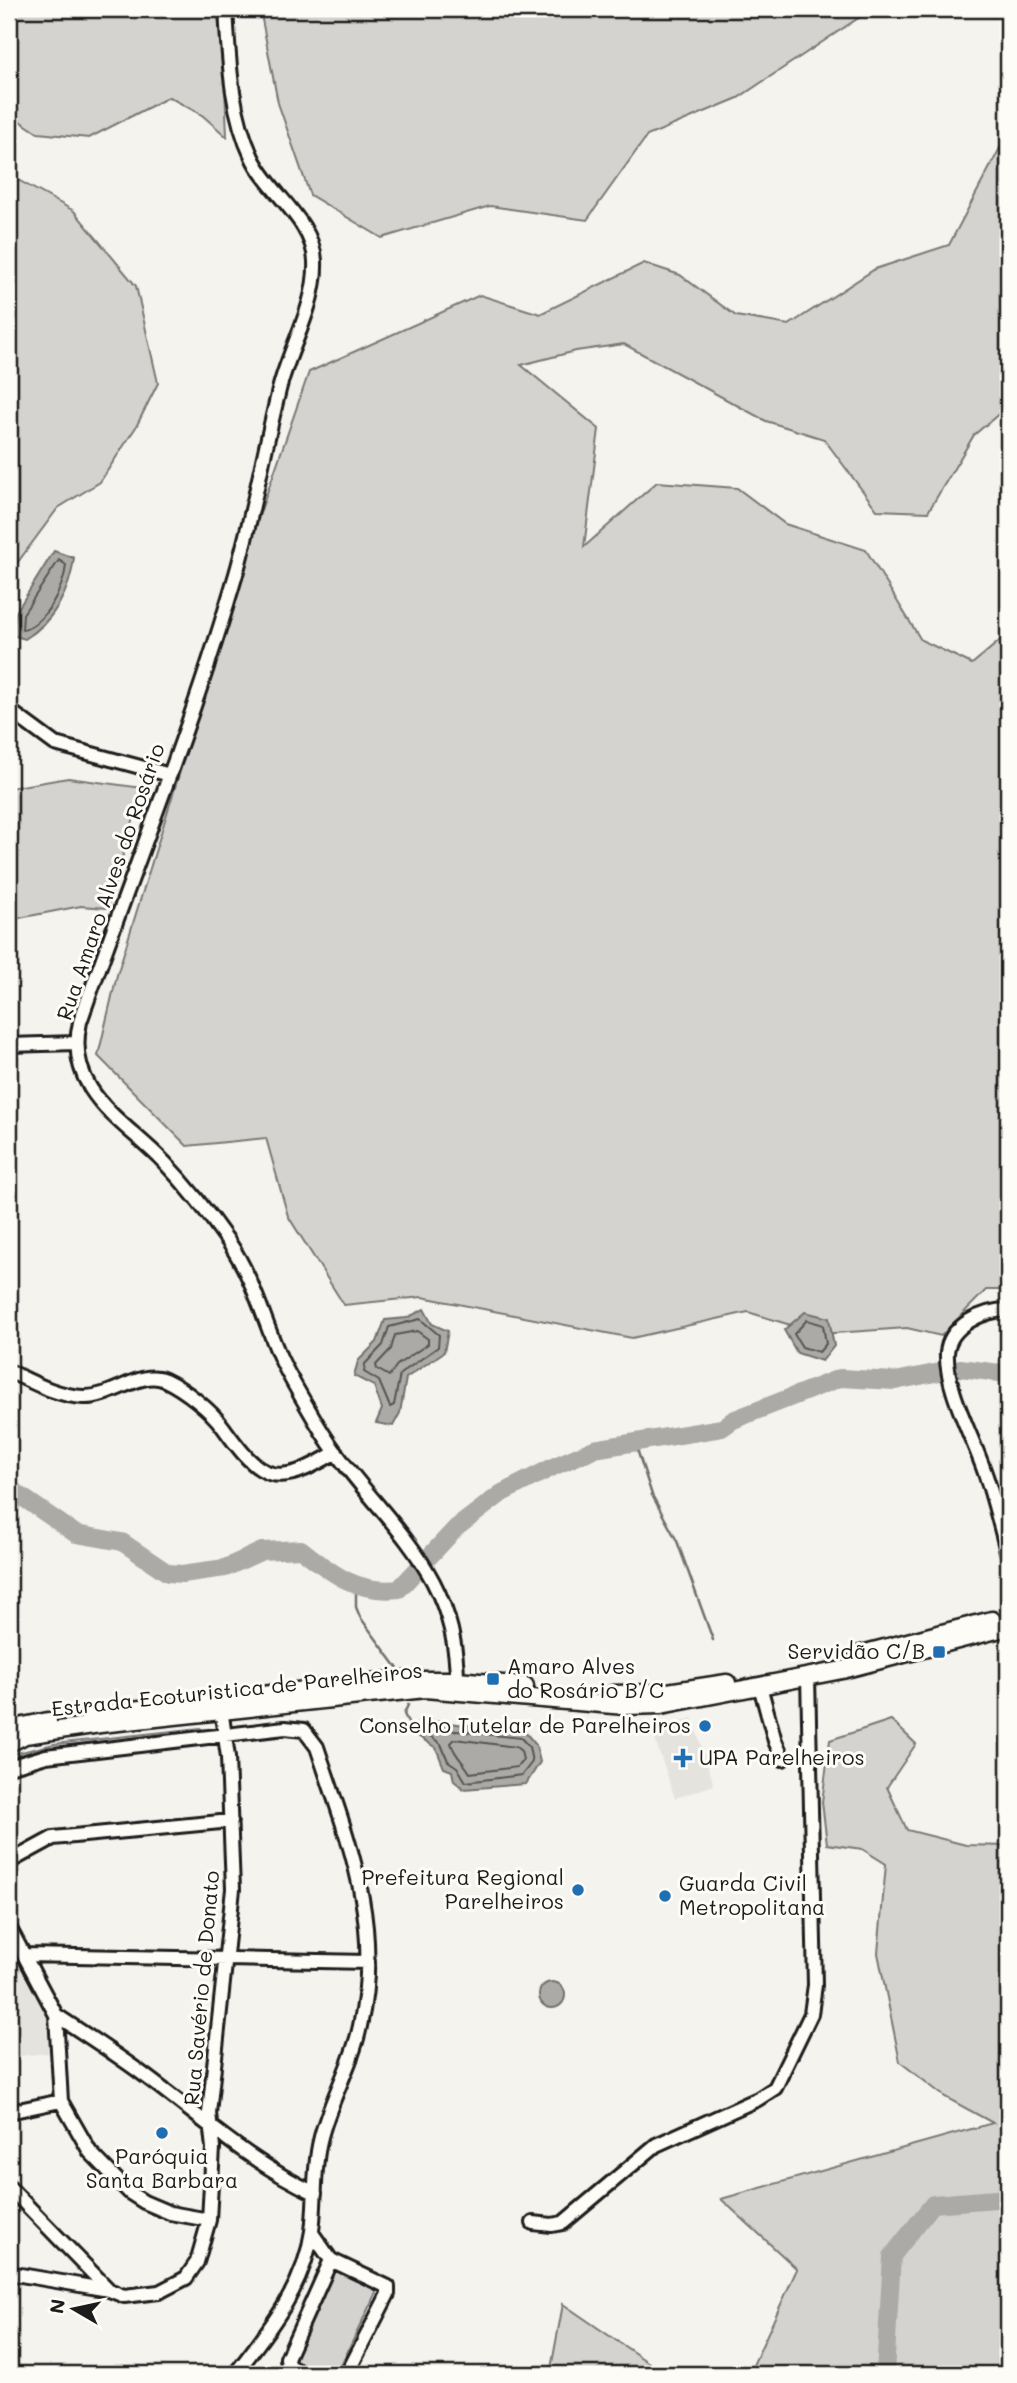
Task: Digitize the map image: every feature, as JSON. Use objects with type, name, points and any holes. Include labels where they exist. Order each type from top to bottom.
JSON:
[{"type":"main road","name":"Estrada Ecoturistica de Parelheiros","points":[[9,1742],[25,1735],[393,1679],[645,1706],[808,1677],[1008,1617]]},
{"type":"main road","name":"Estrada Ecoturistica de Parelheiros","points":[[457,1685],[626,1695],[682,1690],[842,1665],[1008,1627]]},
{"type":"main road","name":"Estrada Ecoturistica de Parelheiros","points":[[9,1729],[126,1709],[220,1704]]},
{"type":"street","name":"Rua Amaro Alves do Rosário","points":[[226,9],[230,74],[248,148],[267,182],[305,231],[315,254],[315,272],[309,300],[283,375],[236,575],[170,775],[85,1009],[76,1043],[82,1070],[99,1100],[164,1162],[230,1244],[254,1288],[281,1359],[336,1452],[410,1541],[429,1572],[449,1626],[457,1685]]},
{"type":"street","points":[[9,710],[55,744],[170,775]]},
{"type":"street","points":[[9,1045],[76,1043]]},
{"type":"street","points":[[1008,1310],[980,1314],[963,1327],[953,1336],[948,1359],[950,1376],[986,1476],[1008,1555]]},
{"type":"street","points":[[9,1371],[39,1386],[83,1397],[110,1394],[148,1377],[165,1380],[221,1424],[246,1460],[259,1470],[273,1474],[288,1473],[320,1462],[336,1452]]},
{"type":"street","points":[[533,2223],[563,2223],[656,2145],[768,2093],[788,2065],[811,2014],[815,1985],[808,1677]]},
{"type":"street","points":[[760,1686],[775,1741],[783,1759]]},
{"type":"street","name":"Rua Savério de Donato","points":[[9,2273],[137,2296],[180,2283],[197,2262],[209,2221],[212,2131],[209,2113],[233,1889],[225,1735],[220,1704]]},
{"type":"street","points":[[9,1767],[46,1756],[285,1728],[304,1730],[317,1747],[357,1869],[367,1915],[368,1962],[360,2029],[319,2143],[312,2233],[299,2281],[288,2303],[235,2374]]},
{"type":"street","points":[[9,1862],[53,1838],[231,1821]]},
{"type":"street","points":[[9,1927],[56,2015],[61,2101],[90,2152],[130,2193],[156,2208],[209,2221]]},
{"type":"street","points":[[26,1955],[368,1962]]},
{"type":"street","points":[[56,2015],[145,2076],[212,2131],[287,2180],[315,2193]]},
{"type":"street","points":[[9,2112],[61,2101]]},
{"type":"street","points":[[9,2187],[109,2290]]},
{"type":"street","points":[[312,2233],[331,2260],[380,2281],[389,2290],[347,2374]]},
{"type":"street","points":[[305,2374],[288,2366],[287,2358],[331,2260]]},
{"type":"shaded area","points":[[9,9],[222,9],[227,137],[202,115],[169,97],[89,138],[38,133],[9,114]]},
{"type":"shaded area","points":[[260,9],[872,9],[738,98],[647,136],[587,220],[490,206],[382,238],[310,195],[278,103]]},
{"type":"shaded area","points":[[1008,133],[1008,406],[974,435],[928,512],[877,510],[824,439],[766,421],[624,344],[576,351],[521,365],[599,429],[584,547],[657,482],[737,488],[785,524],[866,550],[921,640],[972,664],[1008,634],[1008,1290],[986,1290],[941,1336],[907,1328],[820,1334],[748,1312],[632,1338],[422,1297],[344,1305],[288,1216],[266,1138],[187,1146],[98,1056],[117,975],[259,516],[309,372],[480,295],[540,314],[644,263],[680,275],[736,316],[789,325],[875,269],[949,245]]},
{"type":"shaded area","points":[[9,175],[74,211],[136,286],[158,383],[136,427],[100,482],[58,508],[9,574]]},
{"type":"shaded area","points":[[68,778],[143,788],[107,908],[81,906],[9,920],[9,788]]},
{"type":"shaded area","name":"UPA Parelheiros","points":[[692,1718],[714,1785],[675,1798],[652,1731]]},
{"type":"shaded area","points":[[891,1720],[916,1744],[887,1787],[907,1830],[966,1845],[1008,1846],[1008,2374],[749,2374],[797,2269],[721,2199],[993,2123],[945,2097],[900,2062],[878,1953],[886,1864],[862,1849],[827,1844],[822,1802],[830,1740]]},
{"type":"shaded area","points":[[200,1728],[203,1730],[56,1747],[9,1760],[9,1755],[54,1744]]},
{"type":"shaded area","points":[[9,1948],[47,2017],[49,2053],[9,2057]]},
{"type":"shaded area","points":[[332,2266],[380,2284],[337,2374],[318,2374],[289,2360]]},
{"type":"shaded area","points":[[563,2304],[665,2374],[550,2374]]},
{"type":"water","points":[[54,551],[74,558],[69,582],[59,604],[44,623],[25,639],[12,635],[16,612]]},
{"type":"water","points":[[424,1309],[432,1324],[448,1331],[444,1352],[406,1378],[400,1413],[393,1426],[376,1423],[382,1409],[374,1386],[354,1376],[358,1361],[377,1342],[385,1320],[407,1318]]},
{"type":"water","points":[[805,1312],[829,1318],[834,1346],[822,1361],[797,1353],[784,1330]]},
{"type":"water","points":[[432,1721],[525,1732],[536,1745],[540,1762],[526,1784],[464,1789],[454,1781],[452,1771],[444,1768],[436,1748],[413,1733],[419,1722]]},
{"type":"water","points":[[552,1982],[561,1986],[565,1995],[561,2004],[552,2008],[543,2004],[539,1995],[543,1986]]},
{"type":"waterway","points":[[9,1488],[76,1534],[122,1542],[168,1573],[182,1574],[225,1568],[262,1551],[301,1549],[335,1574],[358,1585],[384,1590],[399,1589],[456,1528],[502,1493],[594,1449],[722,1428],[733,1420],[840,1378],[895,1381],[960,1368],[1008,1374]]},
{"type":"waterway","points":[[634,1440],[652,1495],[677,1541],[713,1640]]},
{"type":"waterway","points":[[356,1586],[356,1607],[360,1617],[399,1670]]},
{"type":"waterway","points":[[408,1705],[404,1714],[413,1733]]},
{"type":"waterway","points":[[885,2374],[892,2256],[933,2204],[1008,2198]]},
{"type":"place","name":"Servidão C/B","points":[[939,1652]]},
{"type":"place","name":"Amaro Alves do Rosário B/C","points":[[493,1679]]},
{"type":"place","name":"Conselho Tutelar de Parelheiros","points":[[705,1726]]},
{"type":"place","name":"UPA Parelheiros","points":[[683,1758]]},
{"type":"place","name":"Prefeitura Regional Parelheiros","points":[[578,1890]]},
{"type":"place","name":"Guarda Civil Metropolitana","points":[[665,1896]]},
{"type":"place","name":"Paróquia Santa Barbara","points":[[162,2133]]}]
